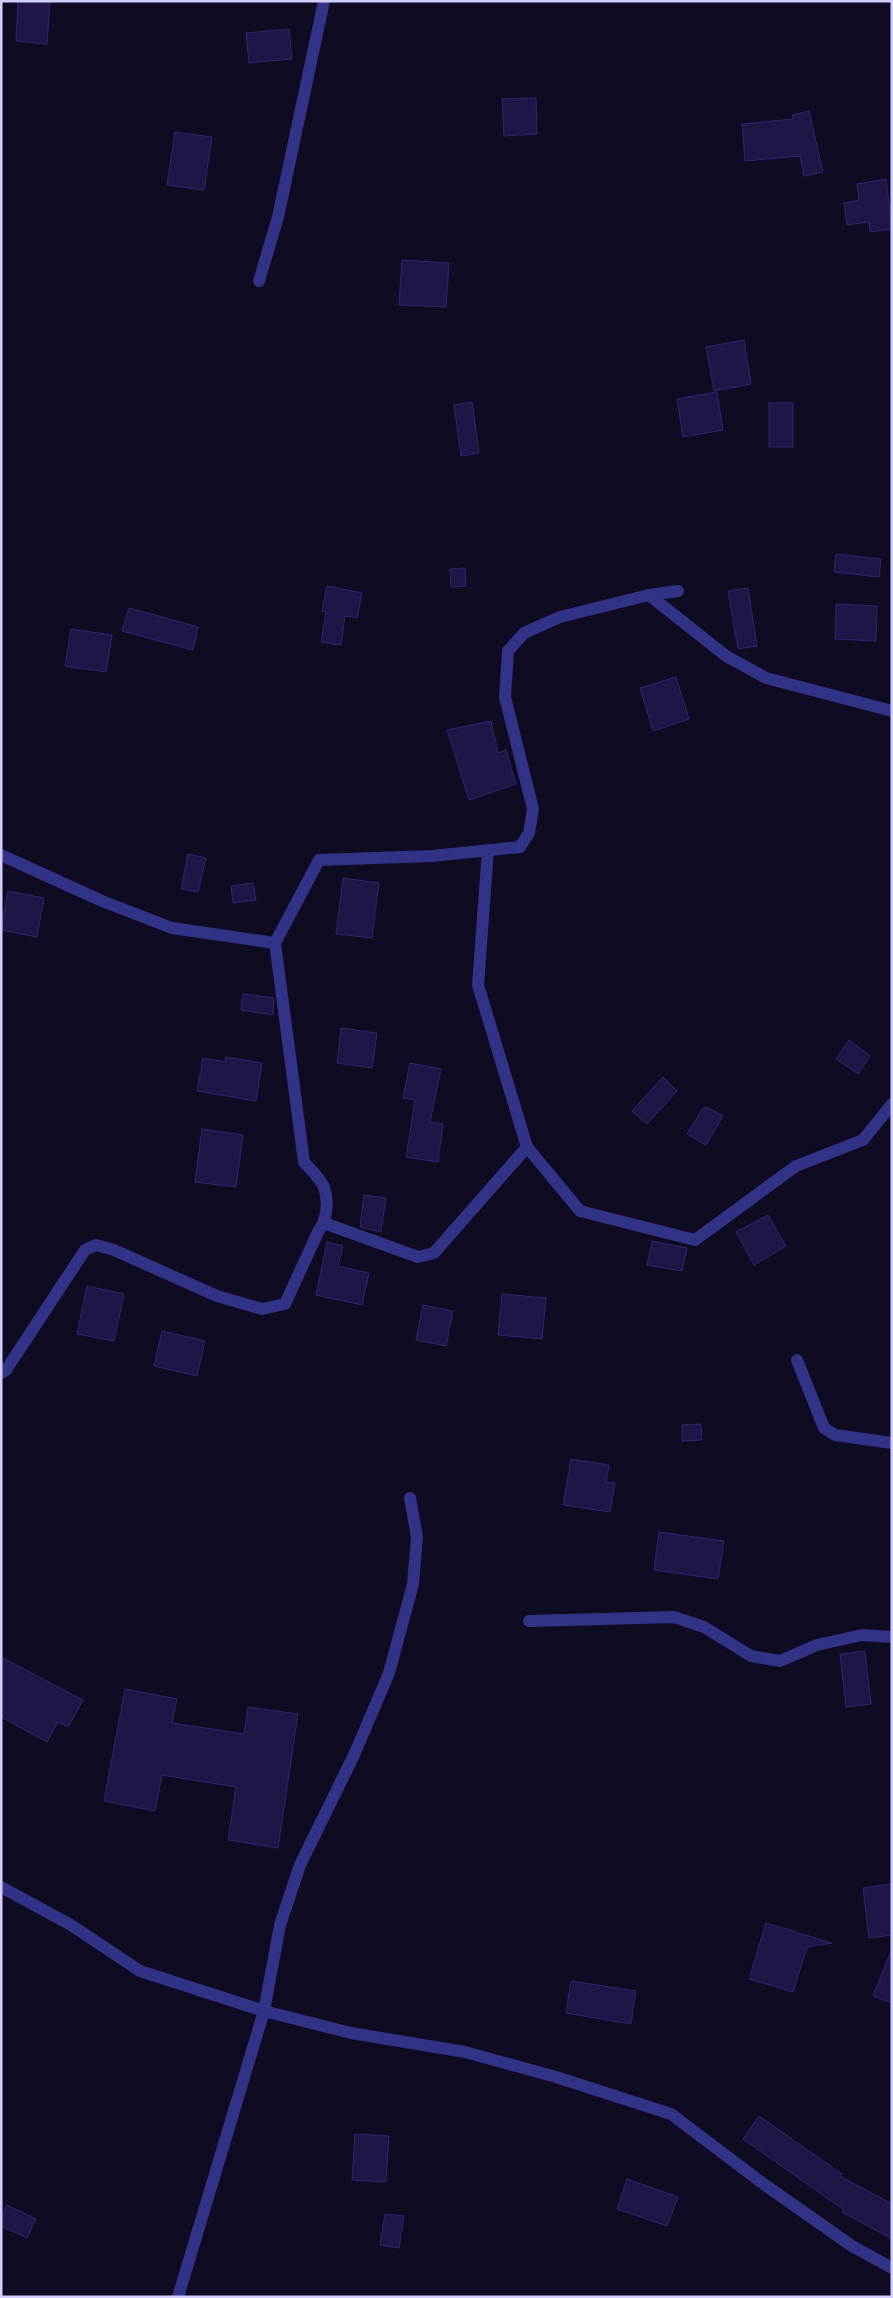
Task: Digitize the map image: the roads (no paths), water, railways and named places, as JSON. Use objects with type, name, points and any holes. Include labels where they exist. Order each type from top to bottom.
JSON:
[{"type":"street","points":[[259,281],[278,217],[324,1]]},
{"type":"street","points":[[1,1373],[6,1370],[85,1250],[96,1245],[114,1250],[218,1296],[262,1309],[285,1304],[327,1214],[324,1186],[304,1162],[275,942],[319,860],[432,856],[520,847],[529,833],[533,809],[505,697],[508,651],[524,633],[560,617],[649,595],[678,591]]},
{"type":"street","points":[[649,595],[726,656],[766,678],[892,711]]},
{"type":"street","points":[[488,850],[478,985],[528,1147],[580,1211],[695,1240],[796,1166],[863,1140],[892,1104]]},
{"type":"street","points":[[1,856],[102,901],[172,928],[275,942]]},
{"type":"street","points":[[324,1223],[418,1257],[434,1253],[528,1147]]},
{"type":"street","points":[[797,1360],[824,1428],[835,1435],[892,1443]]},
{"type":"street","points":[[178,2297],[264,2011],[280,1925],[300,1865],[354,1755],[389,1673],[413,1584],[417,1537],[410,1498]]},
{"type":"street","points":[[529,1621],[674,1617],[704,1627],[751,1656],[780,1660],[817,1644],[862,1635],[892,1638]]},
{"type":"street","points":[[1,1886],[71,1925],[140,1971],[264,2011],[351,2033],[465,2052],[672,2114],[765,2185],[852,2246],[892,2268]]}]
